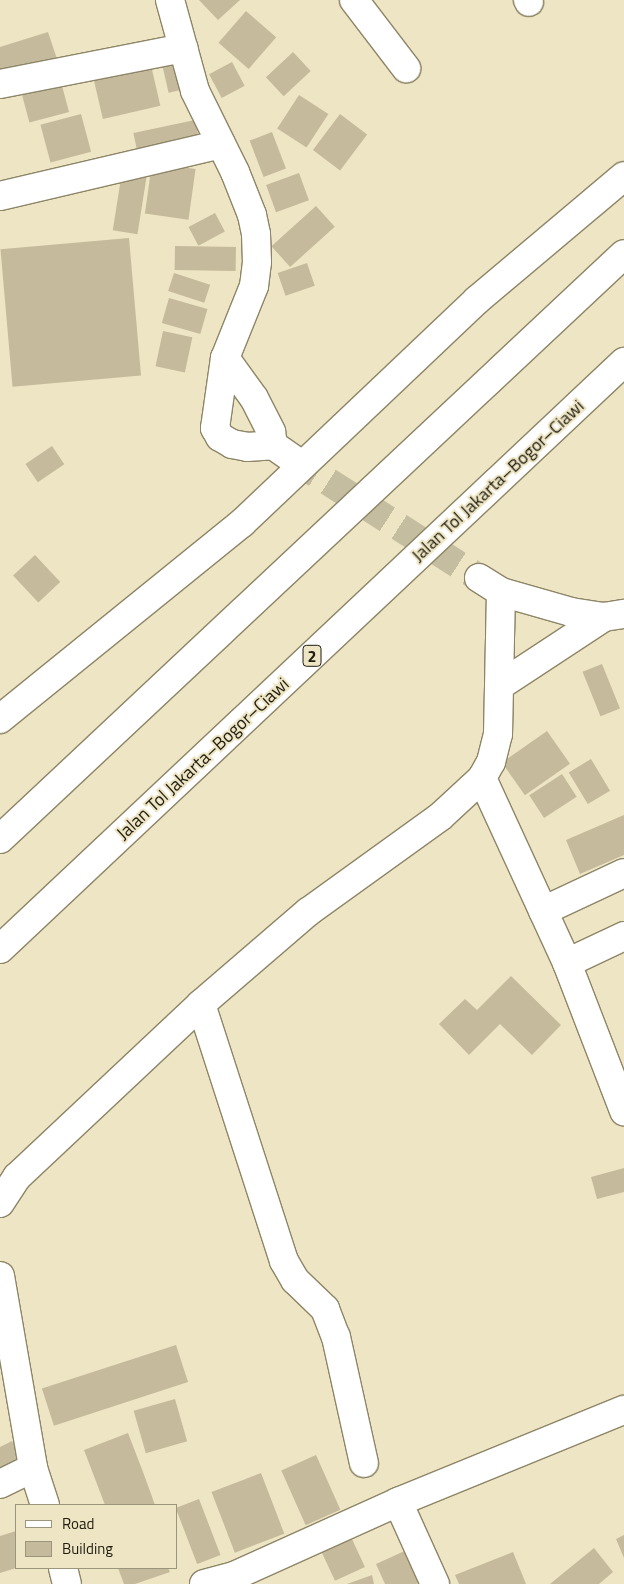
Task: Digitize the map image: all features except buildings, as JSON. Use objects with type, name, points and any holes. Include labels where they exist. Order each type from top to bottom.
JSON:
[{"type":"main road","points":[[170,0],[195,91],[252,215],[256,234],[257,262],[254,286],[225,358],[215,428],[220,437],[232,444],[283,452],[254,398],[225,358]]},
{"type":"main road","points":[[354,0],[406,68]]},
{"type":"main road","points":[[0,84],[183,48]]},
{"type":"main road","points":[[0,196],[221,144]]},
{"type":"main road","points":[[0,719],[242,523],[477,300],[624,176]]},
{"type":"main road","points":[[0,839],[624,254]]},
{"type":"main road","name":"Jalan Tol Jakarta–Bogor–Ciawi","points":[[0,949],[624,362]]},
{"type":"main road","points":[[2,1193],[201,1004],[308,912],[441,816],[482,778],[491,762],[498,734],[499,686],[490,585],[571,612],[614,615]]},
{"type":"main road","points":[[499,686],[614,615]]},
{"type":"main road","points":[[482,778],[567,963],[624,1111]]},
{"type":"main road","points":[[543,910],[624,873]]},
{"type":"main road","points":[[567,963],[624,936]]},
{"type":"main road","points":[[201,1004],[284,1261],[295,1280],[325,1309],[336,1337],[364,1463]]},
{"type":"main road","points":[[0,1276],[33,1468],[44,1504]]},
{"type":"main road","points":[[204,1584],[236,1580],[398,1502],[624,1410]]},
{"type":"main road","points":[[0,1484],[33,1468]]},
{"type":"main road","points":[[398,1502],[436,1584]]},
{"type":"main road","points":[[63,1569],[67,1584]]},
{"type":"tunnel","points":[[293,459],[479,578]]}]
